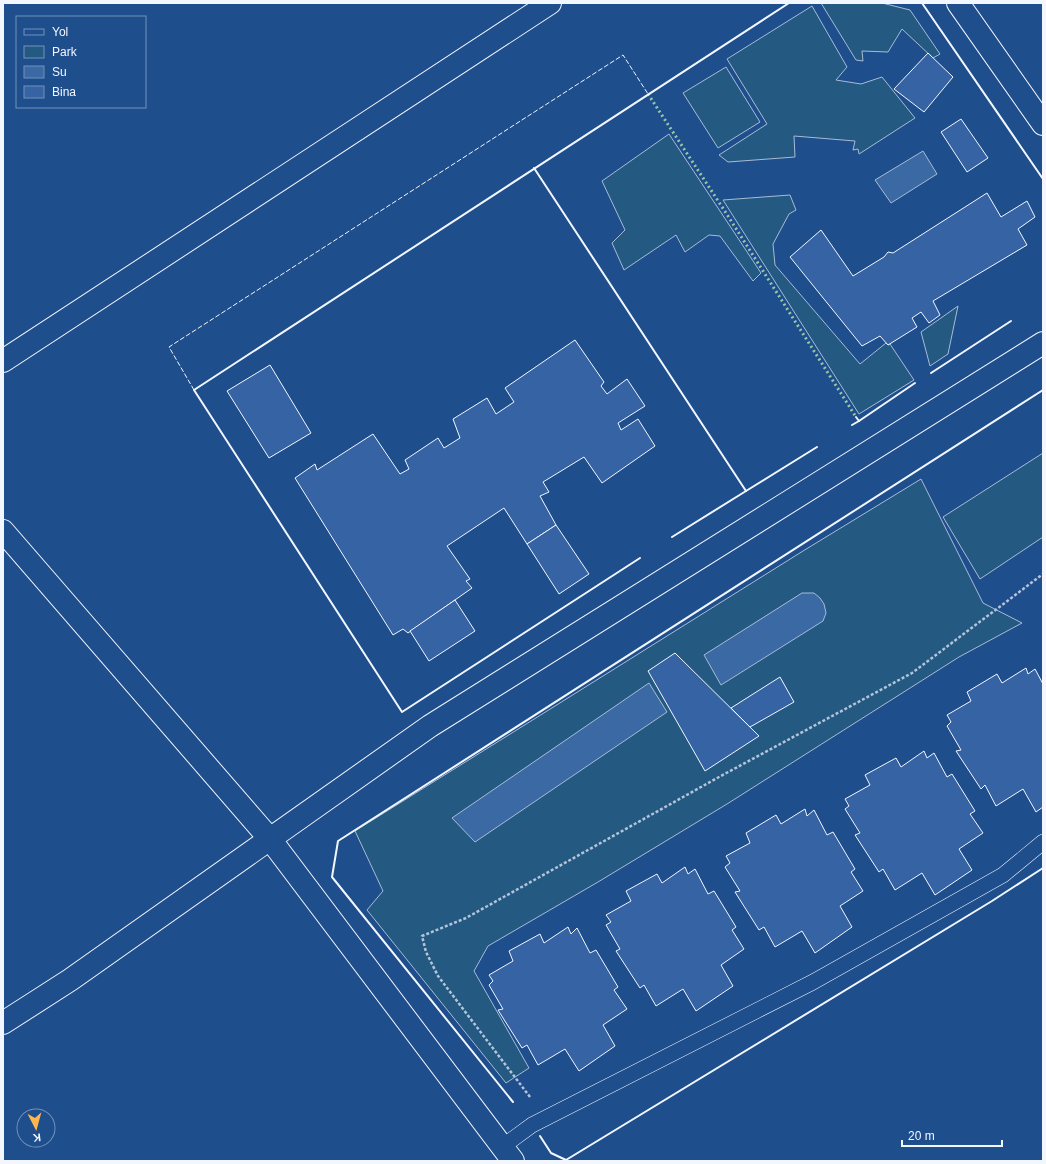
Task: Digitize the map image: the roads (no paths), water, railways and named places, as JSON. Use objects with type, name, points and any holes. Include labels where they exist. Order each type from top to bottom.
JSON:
[{"type":"street","points":[[3,361],[550,3]]},
{"type":"street","points":[[958,3],[1043,124]]},
{"type":"street","points":[[3,1023],[70,980],[430,726],[1043,343]]},
{"type":"street","points":[[3,531],[270,839],[508,1154]]},
{"type":"lane","points":[[508,1154],[532,1125],[813,982],[1003,875],[1043,842]]},
{"type":"water","points":[[923,151],[937,174],[891,203],[875,180]]},
{"type":"water","points":[[802,593],[814,593],[820,598],[824,604],[826,613],[823,621],[721,685],[704,655]]},
{"type":"water","points":[[649,683],[667,712],[475,842],[452,818]]}]
